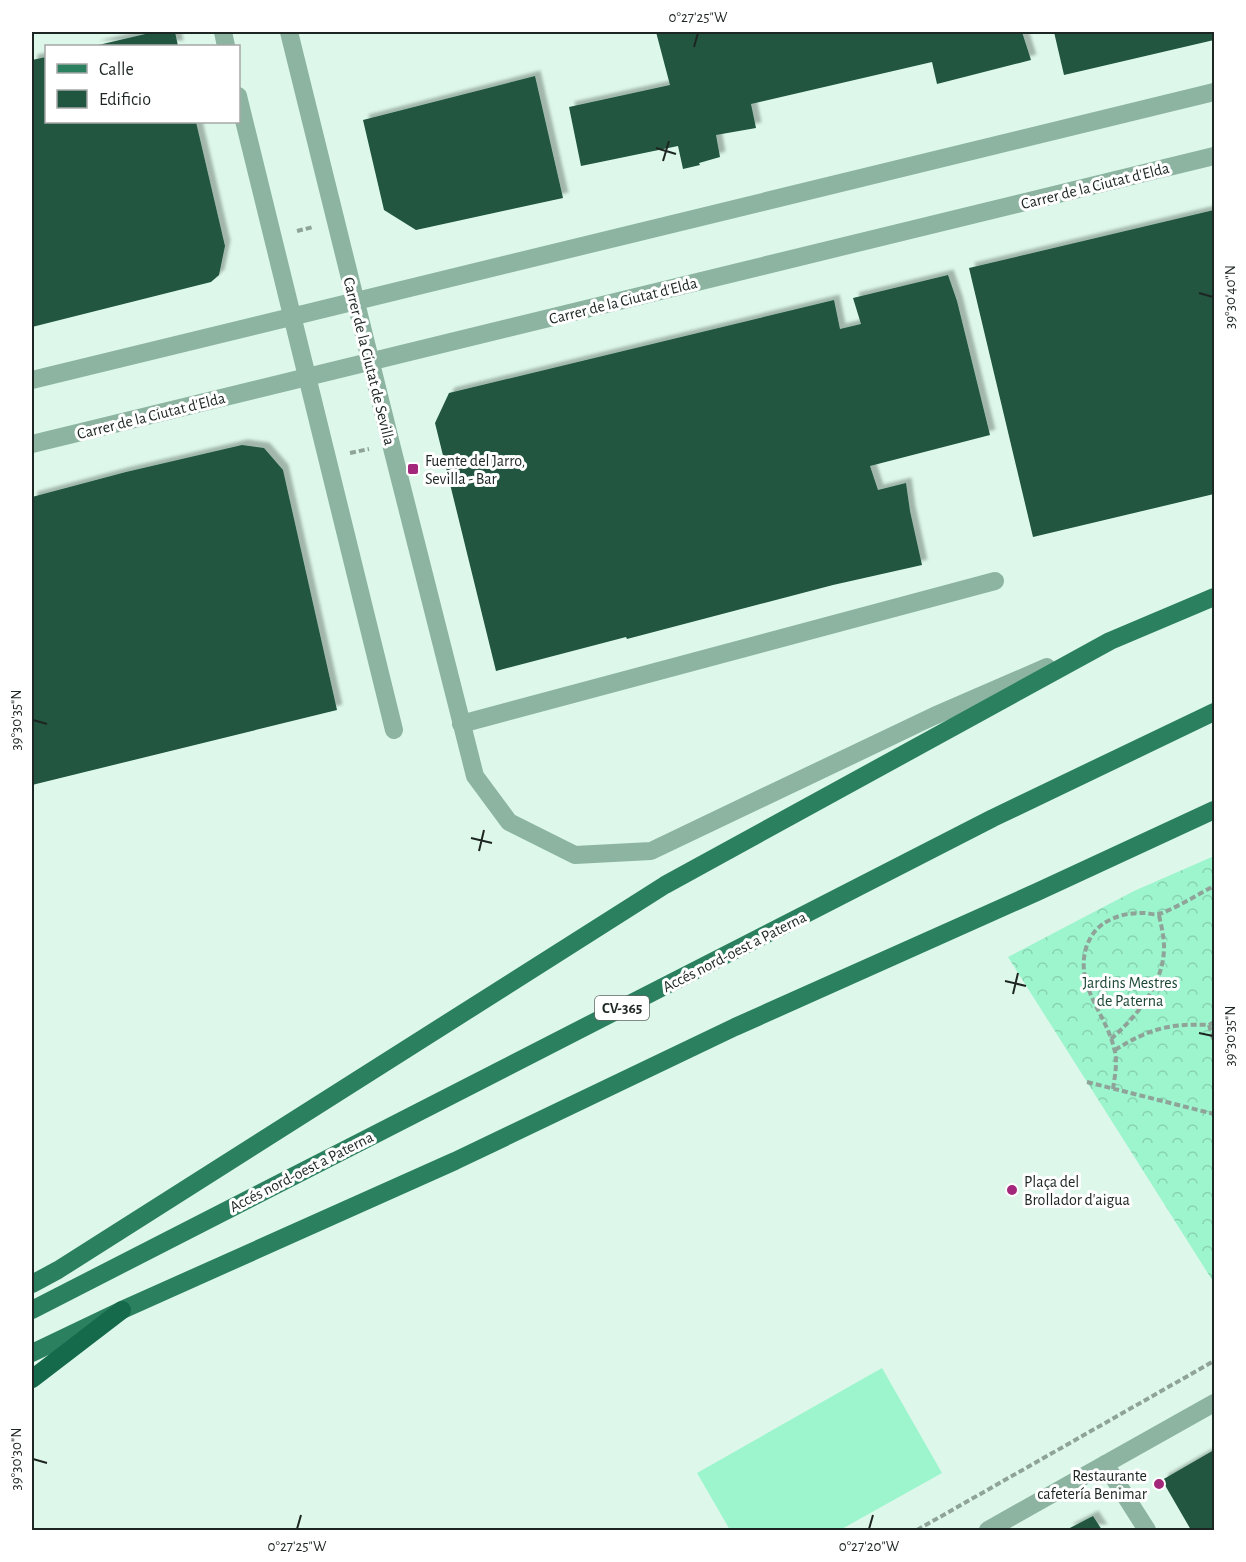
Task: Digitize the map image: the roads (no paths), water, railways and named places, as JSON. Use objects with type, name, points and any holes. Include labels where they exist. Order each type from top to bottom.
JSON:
[{"type":"highway","points":[[32,1379],[122,1310]]},
{"type":"main road","points":[[32,1284],[58,1270],[665,885],[1110,641],[1215,597]]},
{"type":"main road","name":"Accés nord-oest a Paterna","points":[[32,1310],[993,818],[1215,712]]},
{"type":"main road","points":[[32,1353],[122,1310],[455,1161],[735,1027],[1215,810]]},
{"type":"street","name":"Carrer de la Ciutat de Sevilla","points":[[290,32],[370,362],[475,776],[509,822],[576,855],[651,851],[934,716],[1110,641]]},
{"type":"street","points":[[32,380],[1215,92]]},
{"type":"street","points":[[240,104],[394,730]]},
{"type":"street","name":"Carrer de la Ciutat d'Elda","points":[[32,444],[1215,156]]},
{"type":"street","points":[[461,724],[995,581]]},
{"type":"street","points":[[988,1530],[1215,1403]]},
{"type":"street","points":[[1106,1464],[1147,1530]]},
{"type":"place","name":"Fuente del Jarro, Sevilla - Bar","points":[[413,469]]},
{"type":"place","name":"Plaça del Brollador d'aigua","points":[[1012,1190]]},
{"type":"place","name":"Restaurante cafetería Benimar","points":[[1159,1484]]},
{"type":"park label","name":"Jardins Mestres de Paterna","points":[[1130,991]]}]
